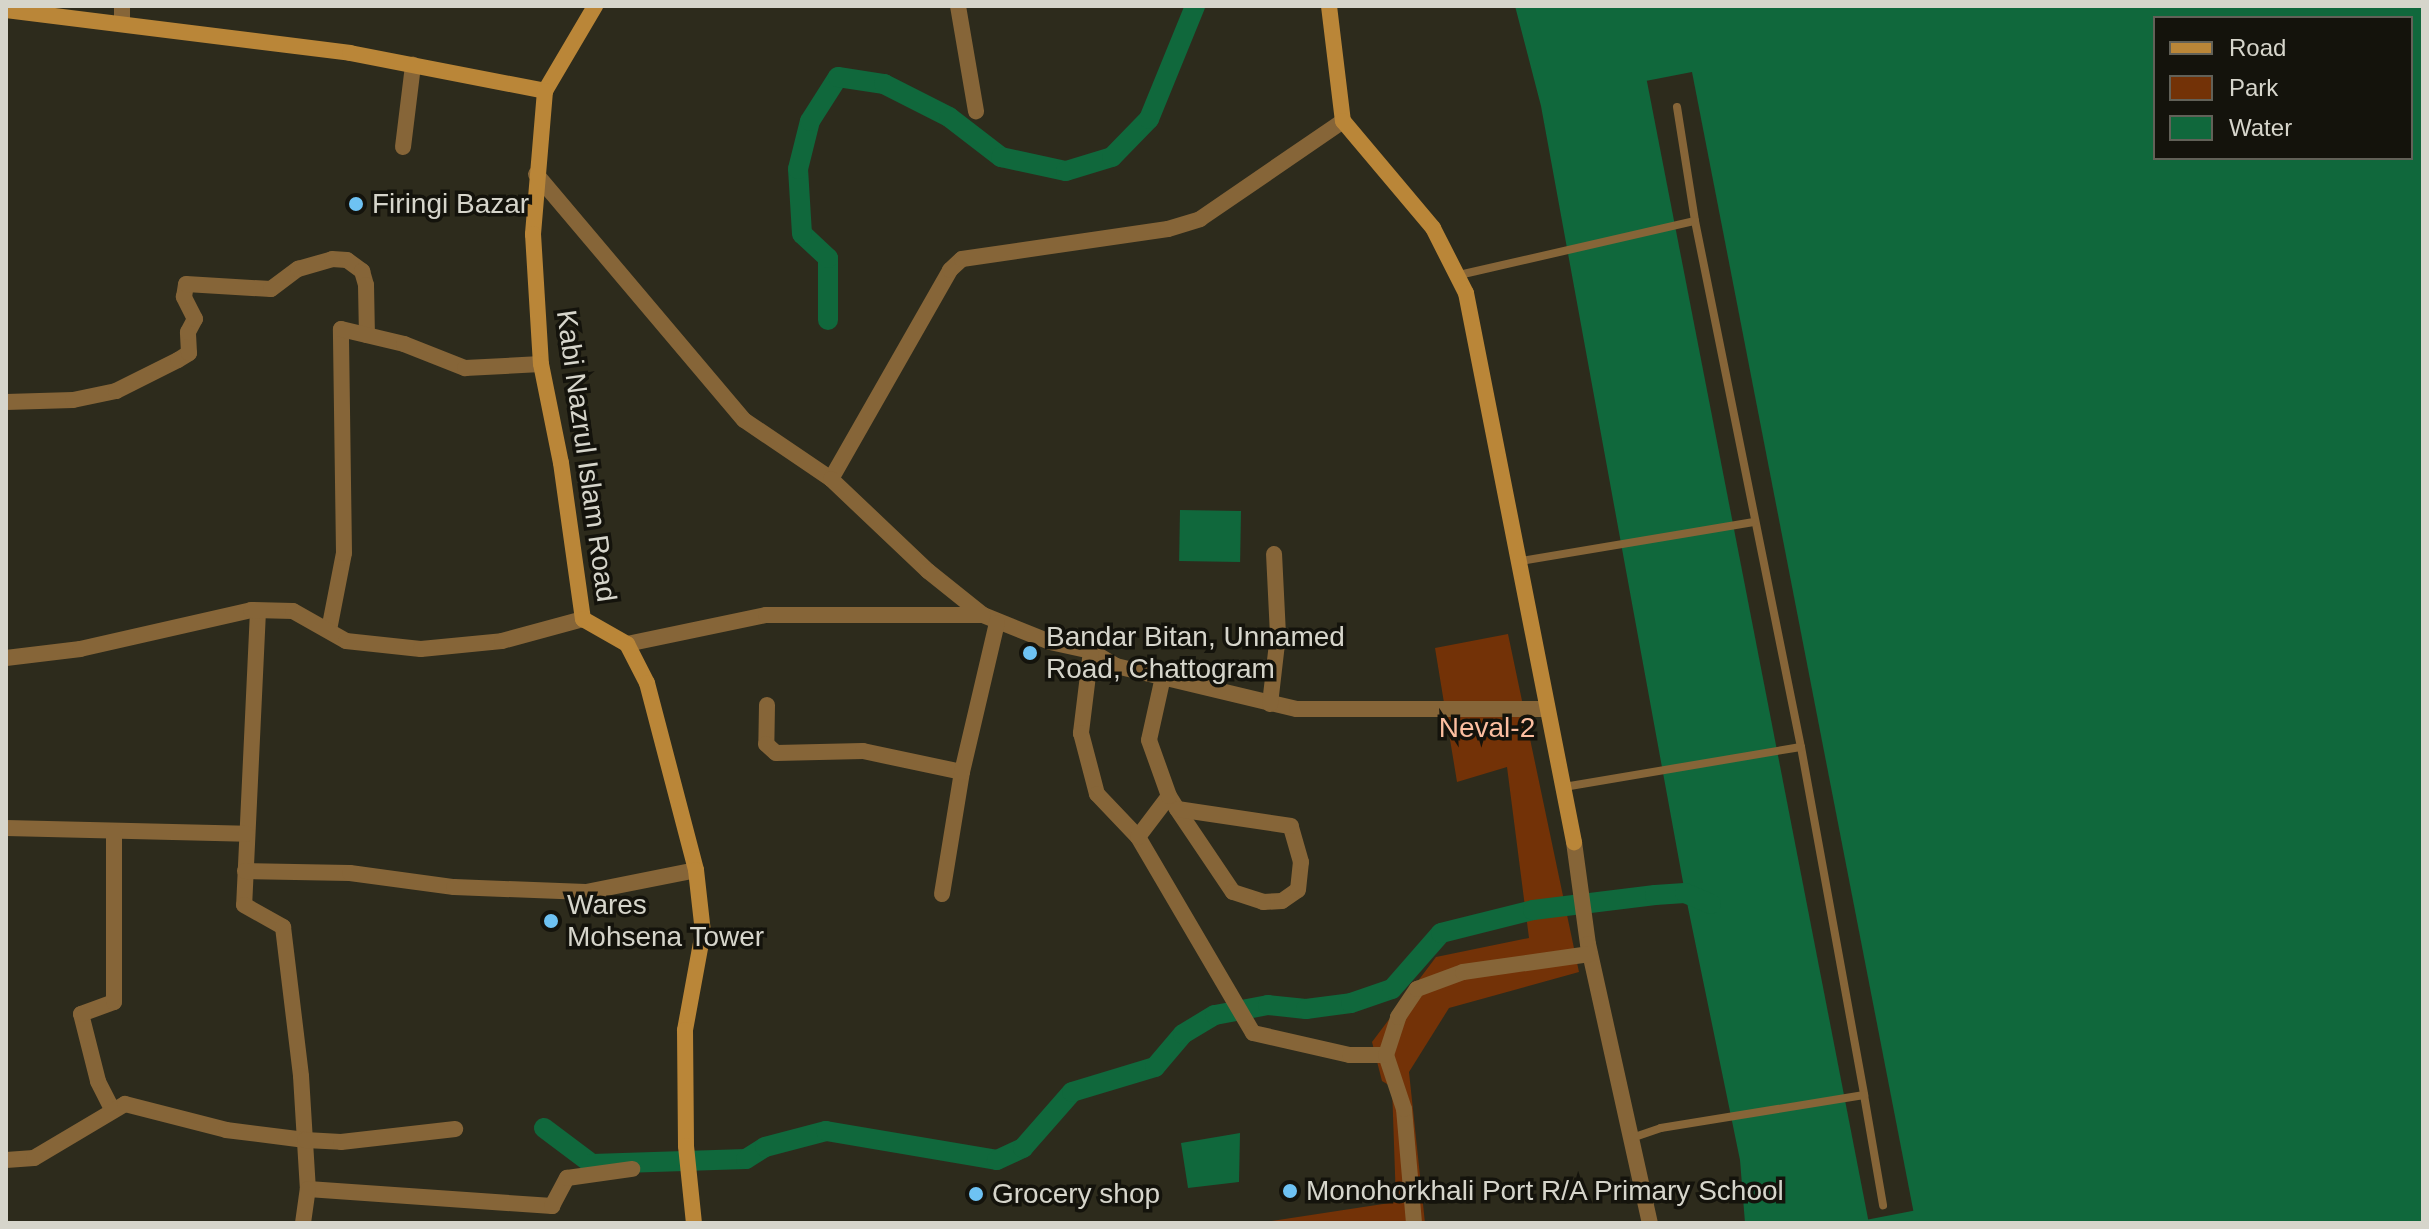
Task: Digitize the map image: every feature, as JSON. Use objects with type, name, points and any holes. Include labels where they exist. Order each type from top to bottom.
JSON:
[{"type":"main road","points":[[6,10],[122,14],[545,91],[595,6]]},
{"type":"main road","points":[[1329,6],[1343,121],[1433,228],[1459,275],[1521,561],[1574,842]]},
{"type":"main road","name":"Kabi Nazrul Islam Road","points":[[545,91],[533,234],[541,364],[561,463],[583,619],[627,644]]},
{"type":"main road","points":[[627,644],[662,730],[696,870],[703,932],[685,1030],[686,1146],[694,1223]]},
{"type":"street","points":[[958,6],[976,111]]},
{"type":"street","points":[[403,147],[413,65]]},
{"type":"street","points":[[831,479],[950,270],[962,259],[1168,229],[1200,219],[1343,121]]},
{"type":"street","points":[[536,174],[744,420],[831,479],[928,571],[990,619]]},
{"type":"street","points":[[6,402],[73,400],[116,391],[189,353],[188,332],[195,319],[184,297],[186,284],[271,289],[298,269],[332,259],[347,260],[362,271],[366,285],[367,335]]},
{"type":"street","points":[[329,630],[344,553],[340,333],[345,328],[465,368],[541,364]]},
{"type":"street","points":[[1270,704],[1278,635],[1274,554]]},
{"type":"street","points":[[258,611],[244,905],[283,927],[305,1140],[308,1189],[303,1223]]},
{"type":"street","points":[[6,658],[80,649],[258,611],[293,611],[346,641],[421,649],[502,641],[583,619]]},
{"type":"street","points":[[627,644],[766,615],[990,619],[1091,651],[1116,666],[1270,704],[1331,709],[1547,709]]},
{"type":"street","points":[[942,894],[990,619]]},
{"type":"street","points":[[1091,651],[1081,733],[1097,794],[1138,837],[1225,978],[1253,1033],[1350,1055],[1386,1055]]},
{"type":"street","points":[[1163,677],[1149,740],[1173,803],[1233,892],[1263,902],[1282,901],[1298,890],[1301,862],[1291,826],[1173,803]]},
{"type":"street","points":[[767,705],[766,744],[776,753],[863,751],[962,772]]},
{"type":"street","points":[[1138,837],[1173,803]]},
{"type":"street","points":[[6,828],[246,834]]},
{"type":"street","points":[[112,1109],[98,1081],[81,1014],[114,1002],[114,832]]},
{"type":"street","points":[[1574,842],[1589,949],[1650,1223]]},
{"type":"street","points":[[245,871],[350,873],[454,887],[586,892],[696,870]]},
{"type":"street","points":[[1414,1223],[1404,1109],[1386,1055],[1398,1017],[1417,989],[1463,972],[1589,949]]},
{"type":"street","points":[[6,1160],[34,1158],[125,1104],[226,1130],[305,1140],[341,1142],[455,1129]]},
{"type":"street","points":[[308,1189],[552,1206],[567,1178],[632,1169]]},
{"type":"lane","points":[[1677,107],[1695,221],[1801,747],[1883,1205]]},
{"type":"lane","points":[[1459,275],[1545,252],[1695,221]]},
{"type":"lane","points":[[1521,561],[1754,522]]},
{"type":"lane","points":[[1564,787],[1801,747]]},
{"type":"lane","points":[[1632,1138],[1711,1119],[1864,1095]]},
{"type":"green space","name":"Neval-2","points":[[1508,634],[1579,972],[1449,1008],[1409,1072],[1425,1223],[1259,1223],[1396,1202],[1392,1087],[1382,1081],[1372,1042],[1436,957],[1529,938],[1507,767],[1457,782],[1435,648]]},
{"type":"water","points":[[1515,6],[2423,6],[2423,1223],[1745,1223],[1740,1160],[1685,893],[1541,106]]},
{"type":"water","points":[[1180,510],[1241,511],[1240,562],[1179,561]]},
{"type":"water","points":[[1240,1133],[1239,1182],[1188,1188],[1181,1143]]},
{"type":"pier","points":[[1692,72],[1913,1211],[1868,1219],[1647,81]]},
{"type":"waterway","points":[[828,320],[828,258],[802,234],[798,169],[810,121],[838,77],[884,84],[949,117],[1001,157],[1066,171],[1112,157],[1149,119],[1195,6]]},
{"type":"waterway","points":[[544,1128],[592,1164],[746,1159],[765,1147],[826,1131],[997,1160],[1023,1148],[1072,1092],[1155,1067],[1183,1034],[1215,1015],[1268,1005],[1306,1009],[1351,1003],[1392,989],[1441,933],[1533,910],[1655,895],[1685,893],[1711,904]]},
{"type":"place","name":"Firingi Bazar","points":[[356,204]]},
{"type":"place","name":"Bandar Bitan, Unnamed Road, Chattogram","points":[[1030,653]]},
{"type":"place","name":"Wares Mohsena Tower","points":[[551,921]]},
{"type":"place","name":"Monohorkhali Port R/A Primary School","points":[[1290,1191]]},
{"type":"place","name":"Grocery shop","points":[[976,1194]]}]
